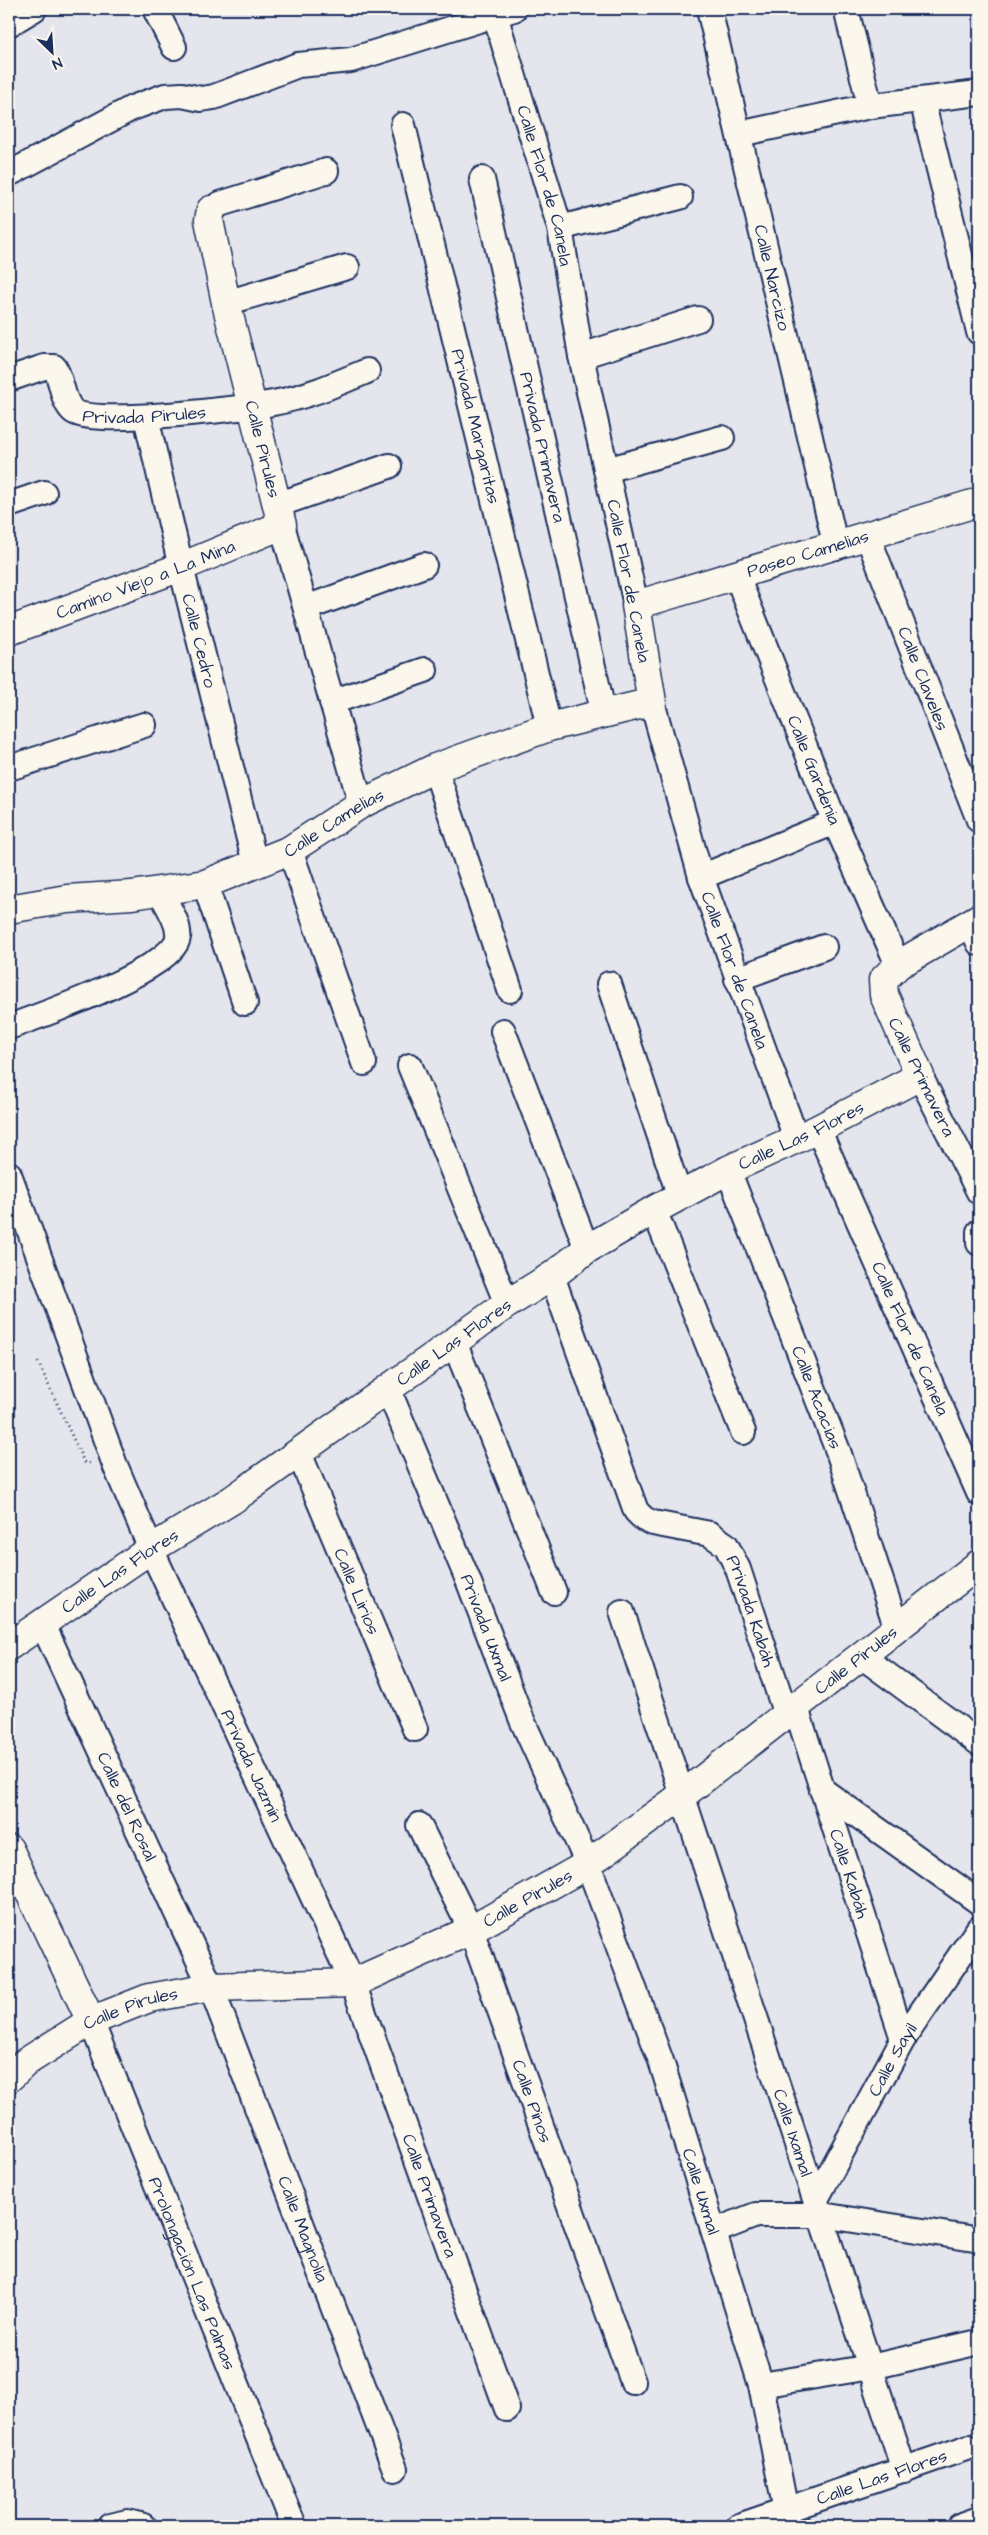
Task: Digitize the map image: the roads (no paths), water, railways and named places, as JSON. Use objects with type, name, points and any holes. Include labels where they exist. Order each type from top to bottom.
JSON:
[{"type":"street","points":[[9,24],[34,9]]},
{"type":"street","points":[[155,9],[174,47]]},
{"type":"street","name":"Calle Narcizo","points":[[709,9],[836,546]]},
{"type":"street","name":"Calle Flor de Canela","points":[[9,174],[132,108],[165,96],[182,95],[200,99],[214,97],[298,65],[352,60],[504,12],[560,228],[582,356],[636,604],[652,702],[701,877],[737,979],[807,1134],[979,1493]]},
{"type":"street","points":[[848,17],[870,106]]},
{"type":"street","points":[[739,134],[870,106],[979,93]]},
{"type":"street","points":[[922,100],[979,332]]},
{"type":"street","name":"Privada Margaritas","points":[[403,125],[549,727]]},
{"type":"street","name":"Calle Pirules","points":[[326,171],[220,204],[210,210],[209,220],[226,303],[280,515],[361,804]]},
{"type":"street","name":"Privada Primavera","points":[[482,179],[604,715]]},
{"type":"street","points":[[560,228],[680,197]]},
{"type":"street","points":[[226,303],[347,267]]},
{"type":"street","points":[[582,356],[698,319]]},
{"type":"street","name":"Privada Pirules","points":[[9,379],[44,367],[54,366],[59,374],[66,400],[74,412],[84,416],[146,417],[273,403],[315,392],[366,371]]},
{"type":"street","name":"Calle Cedro","points":[[146,417],[181,567],[255,863]]},
{"type":"street","points":[[606,470],[722,438]]},
{"type":"street","points":[[280,515],[389,466]]},
{"type":"street","points":[[9,505],[44,494]]},
{"type":"street","name":"Paseo Camelias","points":[[636,604],[868,537],[979,502]]},
{"type":"street","name":"Camino Viejo a La Mina","points":[[9,631],[181,567],[280,515]]},
{"type":"street","name":"Calle Claveles","points":[[868,537],[979,820]]},
{"type":"street","points":[[306,608],[424,565]]},
{"type":"street","name":"Calle Gardenia","points":[[736,574],[835,822],[898,965]]},
{"type":"street","points":[[332,702],[425,670]]},
{"type":"street","name":"Calle Camelias","points":[[9,909],[67,899],[132,895],[204,884],[290,850],[361,804],[435,768],[549,727],[652,702]]},
{"type":"street","points":[[9,768],[144,725]]},
{"type":"street","points":[[435,768],[510,990]]},
{"type":"street","points":[[701,877],[835,822]]},
{"type":"street","points":[[290,850],[364,1063]]},
{"type":"street","points":[[204,884],[245,1003]]},
{"type":"street","points":[[9,1027],[87,998],[163,958],[175,946],[178,937],[175,923],[160,891]]},
{"type":"street","points":[[898,965],[976,928]]},
{"type":"street","points":[[737,979],[824,947]]},
{"type":"street","name":"Calle Primavera","points":[[898,965],[883,980],[882,987],[920,1076],[979,1192]]},
{"type":"street","points":[[609,984],[680,1196]]},
{"type":"street","points":[[503,1031],[587,1248]]},
{"type":"street","points":[[410,1066],[507,1304]]},
{"type":"street","name":"Calle Las Flores","points":[[9,1646],[43,1625],[151,1549],[232,1500],[507,1304],[552,1276],[587,1248],[728,1170],[807,1134],[920,1076]]},
{"type":"street","name":"Calle Acacias","points":[[728,1170],[838,1452],[897,1629]]},
{"type":"street","name":"Privada Jazmín","points":[[9,1174],[115,1465],[151,1549],[353,1983]]},
{"type":"street","points":[[654,1210],[743,1432]]},
{"type":"street","points":[[979,1232],[979,1243]]},
{"type":"street","name":"Privada Kabáh","points":[[552,1276],[636,1511],[644,1519],[710,1534],[726,1545],[738,1569],[791,1712]]},
{"type":"street","points":[[454,1342],[554,1592]]},
{"type":"street","name":"Privada Uxmal","points":[[388,1389],[468,1580],[522,1720],[588,1864]]},
{"type":"street","name":"Calle Lirios","points":[[299,1453],[415,1729]]},
{"type":"street","name":"Calle Pirules","points":[[9,2078],[26,2062],[91,2021],[149,1998],[211,1987],[353,1983],[471,1930],[588,1864],[684,1794],[978,1568]]},
{"type":"street","name":"Calle Ixamal","points":[[622,1612],[684,1794],[904,2470]]},
{"type":"street","name":"Calle del Rosal","points":[[43,1625],[211,1987]]},
{"type":"street","points":[[863,1657],[979,1743]]},
{"type":"street","name":"Calle Kabáh","points":[[791,1712],[822,1790],[903,2039]]},
{"type":"street","points":[[822,1790],[979,1902]]},
{"type":"street","name":"Calle Pinos","points":[[419,1824],[471,1930],[633,2382]]},
{"type":"street","points":[[9,1849],[91,2021]]},
{"type":"street","name":"Calle Uxmal","points":[[588,1864],[661,2061],[715,2231],[761,2385],[788,2518]]},
{"type":"street","name":"Calle Sayil","points":[[819,2207],[903,2039],[979,1928]]},
{"type":"street","name":"Calle Primavera","points":[[353,1983],[508,2409]]},
{"type":"street","name":"Calle Magnolia","points":[[211,1987],[395,2469]]},
{"type":"street","name":"Prolongación Las Palmas","points":[[91,2021],[294,2526]]},
{"type":"street","points":[[715,2231],[756,2215],[819,2207],[978,2234]]},
{"type":"street","points":[[761,2385],[871,2367],[979,2342]]},
{"type":"street","name":"Calle Las Flores","points":[[739,2526],[788,2518],[904,2470],[970,2447]]},
{"type":"street","points":[[959,2526],[979,2519]]},
{"type":"street","points":[[111,2526],[118,2523],[141,2525]]}]
